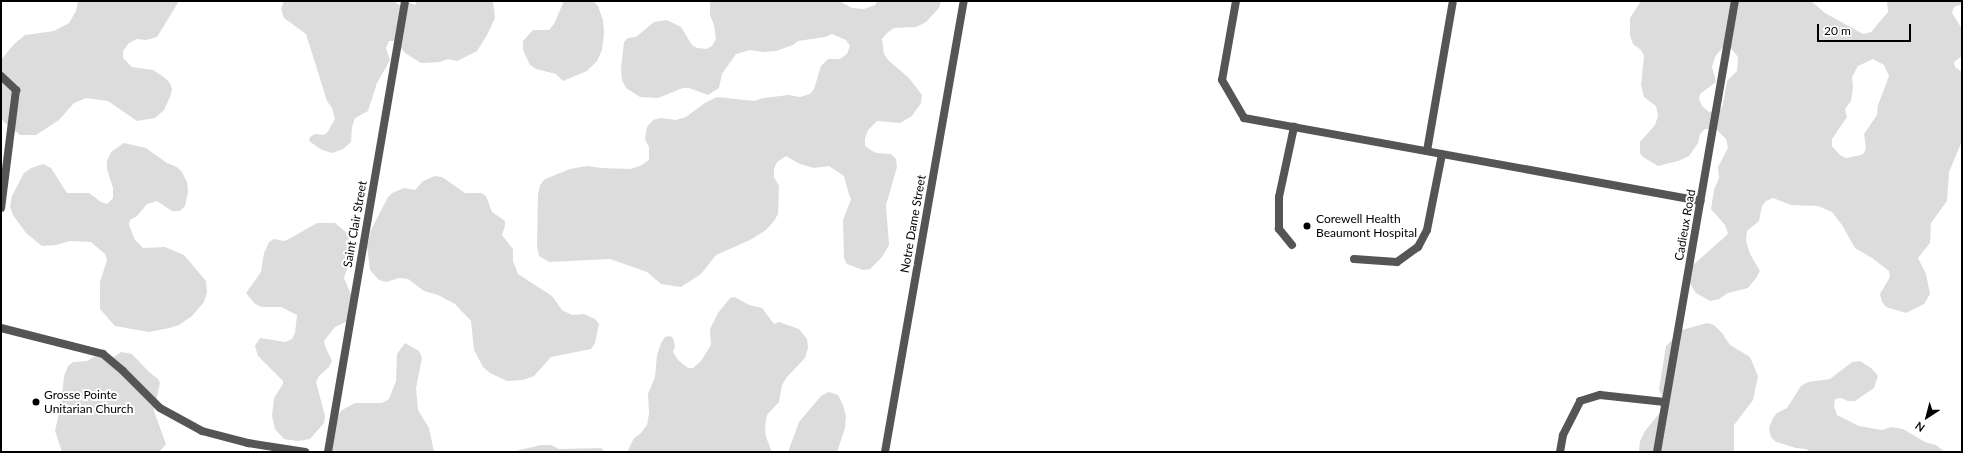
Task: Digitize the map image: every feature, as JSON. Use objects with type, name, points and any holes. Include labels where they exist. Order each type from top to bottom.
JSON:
[{"type":"street","name":"Saint Clair Street","points":[[328,452],[405,1]]},
{"type":"street","name":"Notre Dame Street","points":[[885,452],[964,1]]},
{"type":"street","points":[[1236,1],[1222,80],[1244,118],[1701,201]]},
{"type":"street","points":[[1427,151],[1453,1]]},
{"type":"street","name":"Cadieux Road","points":[[1657,452],[1735,1]]},
{"type":"street","points":[[1,76],[16,90],[1,208]]},
{"type":"street","points":[[1292,245],[1279,229],[1279,197],[1294,127]]},
{"type":"street","points":[[1354,259],[1396,262],[1418,247],[1426,230],[1442,154]]},
{"type":"street","points":[[1,328],[103,354],[123,371],[160,408],[202,431],[248,443],[305,452]]},
{"type":"street","points":[[1560,452],[1564,435],[1580,400],[1600,395],[1665,402]]},
{"type":"shaded area","points":[[78,1],[179,1],[157,37],[146,40],[137,39],[129,43],[123,51],[123,58],[132,67],[153,70],[165,78],[170,83],[172,89],[170,97],[164,110],[155,118],[137,121],[108,101],[86,98],[74,103],[59,120],[36,135],[20,135],[4,122],[1,117],[1,60],[14,44],[25,35],[54,31],[69,23],[76,11]]},
{"type":"shaded area","points":[[284,1],[393,1],[401,6],[410,3],[415,5],[417,1],[493,1],[495,18],[477,51],[457,61],[448,59],[440,62],[421,63],[405,53],[396,41],[389,41],[386,48],[390,60],[377,83],[368,111],[355,118],[352,127],[351,142],[343,149],[332,153],[322,150],[309,141],[310,137],[315,134],[323,135],[327,133],[335,119],[332,108],[327,101],[306,34],[284,18],[281,9]]},
{"type":"shaded area","points":[[564,1],[594,2],[598,6],[603,20],[604,33],[602,50],[597,61],[587,71],[563,81],[556,74],[536,69],[530,65],[523,50],[523,41],[533,30],[549,30],[554,24]]},
{"type":"shaded area","points":[[710,1],[839,1],[852,8],[864,9],[875,5],[878,1],[941,1],[939,8],[926,22],[916,27],[894,28],[882,39],[884,54],[888,60],[909,78],[922,95],[921,103],[912,116],[900,123],[877,121],[868,130],[865,139],[865,146],[876,153],[891,154],[896,159],[897,167],[886,205],[889,245],[882,257],[870,269],[863,270],[847,264],[844,258],[843,220],[851,199],[844,176],[829,166],[814,168],[800,164],[786,156],[777,162],[774,169],[774,177],[779,186],[778,214],[774,221],[766,230],[750,240],[716,255],[701,274],[681,287],[661,284],[647,272],[610,259],[549,262],[539,256],[537,246],[538,195],[540,185],[545,179],[570,169],[587,166],[631,169],[642,165],[649,160],[649,147],[645,139],[647,127],[653,120],[661,118],[676,120],[686,117],[705,103],[717,97],[754,101],[763,98],[789,95],[800,97],[810,94],[814,89],[821,66],[828,59],[840,59],[847,54],[850,46],[846,40],[832,34],[825,37],[798,41],[793,45],[776,51],[763,52],[750,50],[736,54],[722,74],[719,88],[708,95],[689,88],[683,88],[658,98],[640,97],[626,88],[622,80],[621,68],[624,42],[628,38],[636,37],[654,22],[667,20],[681,27],[692,45],[697,48],[706,49],[712,46],[716,39],[714,25],[710,15]]},
{"type":"shaded area","points":[[1641,1],[1811,1],[1825,13],[1863,34],[1871,32],[1888,12],[1887,1],[1962,1],[1962,4],[1954,7],[1952,13],[1962,29],[1962,56],[1954,62],[1955,67],[1962,72],[1962,141],[1949,172],[1947,201],[1931,223],[1930,243],[1918,258],[1926,274],[1930,294],[1924,304],[1906,313],[1886,307],[1882,302],[1880,294],[1890,277],[1889,271],[1872,258],[1855,248],[1842,225],[1832,212],[1818,206],[1791,205],[1773,198],[1766,201],[1762,206],[1759,221],[1747,231],[1746,241],[1750,254],[1760,271],[1748,288],[1728,293],[1719,299],[1710,301],[1696,293],[1689,282],[1693,265],[1728,234],[1725,225],[1711,209],[1714,190],[1719,178],[1718,167],[1728,148],[1726,139],[1716,129],[1705,129],[1700,134],[1698,143],[1689,156],[1678,161],[1658,166],[1643,157],[1640,153],[1640,142],[1655,125],[1658,116],[1656,106],[1644,97],[1641,85],[1644,56],[1641,50],[1633,44],[1630,35],[1630,18]],"holes":[[[1730,47],[1738,57],[1737,71],[1727,81],[1721,109],[1709,112],[1702,106],[1699,99],[1700,94],[1716,82],[1712,67],[1715,57],[1722,48]],[[1873,59],[1884,65],[1889,76],[1878,105],[1877,115],[1864,134],[1866,148],[1864,153],[1846,158],[1840,155],[1832,146],[1832,139],[1847,117],[1845,109],[1851,101],[1853,87],[1852,77],[1858,66]]]},
{"type":"shaded area","points":[[124,143],[146,148],[167,163],[177,167],[182,172],[187,182],[188,192],[185,206],[180,211],[172,211],[157,201],[147,204],[137,216],[130,220],[129,225],[135,240],[143,248],[165,247],[184,255],[206,281],[207,292],[204,302],[192,316],[179,325],[149,332],[115,326],[100,309],[100,282],[107,260],[105,254],[91,242],[70,241],[56,245],[42,246],[26,233],[13,215],[10,206],[12,196],[24,173],[31,168],[43,164],[51,168],[67,193],[89,193],[101,202],[107,204],[113,198],[113,188],[107,169],[107,161],[111,152]]},
{"type":"shaded area","points":[[435,176],[442,177],[465,193],[481,193],[486,196],[492,212],[505,221],[502,235],[513,249],[513,261],[518,274],[552,296],[562,310],[572,315],[584,314],[595,319],[599,324],[595,343],[591,349],[551,357],[534,376],[523,380],[507,381],[490,373],[483,367],[474,350],[471,321],[455,304],[438,295],[424,291],[408,279],[399,278],[386,282],[379,280],[370,270],[367,246],[371,230],[388,197],[392,193],[404,188],[415,190],[423,181]]},
{"type":"shaded area","points":[[317,223],[335,223],[348,234],[352,249],[344,278],[352,297],[350,320],[335,327],[324,341],[332,361],[329,367],[319,376],[316,382],[325,416],[324,423],[310,439],[298,441],[284,439],[275,429],[272,416],[274,398],[283,384],[283,381],[258,356],[255,346],[260,338],[285,342],[292,339],[295,333],[297,315],[281,307],[262,307],[255,304],[246,293],[261,272],[264,253],[269,242],[274,239],[284,241]]},
{"type":"shaded area","points":[[735,297],[749,305],[762,308],[774,324],[779,322],[799,329],[807,339],[808,348],[805,358],[787,377],[782,385],[779,402],[767,415],[765,427],[766,437],[772,452],[627,452],[634,438],[640,434],[647,425],[649,413],[648,394],[655,377],[657,355],[661,343],[665,337],[670,336],[673,338],[675,346],[673,352],[678,360],[688,368],[693,368],[701,361],[711,345],[710,329],[718,313],[730,298]]},
{"type":"shaded area","points":[[1707,323],[1714,325],[1722,333],[1730,345],[1750,357],[1758,376],[1753,400],[1734,425],[1734,452],[1639,452],[1640,441],[1645,431],[1662,410],[1662,397],[1659,389],[1666,346],[1682,330]]},
{"type":"shaded area","points":[[405,343],[419,351],[422,358],[416,388],[418,410],[429,428],[434,452],[332,452],[333,422],[342,410],[355,403],[382,403],[389,399],[396,381],[397,354]]},
{"type":"shaded area","points":[[121,352],[132,354],[158,379],[160,383],[154,411],[166,444],[159,452],[62,452],[55,431],[61,404],[64,376],[68,366],[73,362],[87,361],[97,355],[114,357]]},
{"type":"shaded area","points":[[1860,361],[1871,368],[1878,376],[1874,388],[1855,401],[1848,401],[1841,398],[1835,399],[1834,406],[1837,415],[1859,426],[1882,430],[1891,427],[1903,429],[1925,442],[1936,445],[1945,452],[1811,452],[1806,449],[1796,448],[1776,442],[1771,437],[1769,428],[1773,418],[1777,413],[1787,408],[1801,386],[1808,382],[1830,379],[1852,362]]},
{"type":"shaded area","points":[[829,392],[838,395],[846,416],[845,428],[837,452],[788,452],[799,422],[821,396]]},
{"type":"shaded area","points":[[541,445],[551,445],[559,449],[601,448],[605,452],[511,452]]},
{"type":"place","name":"Corewell Health Beaumont Hospital","points":[[1307,226]]},
{"type":"place","name":"Grosse Pointe Unitarian Church","points":[[36,402]]}]
